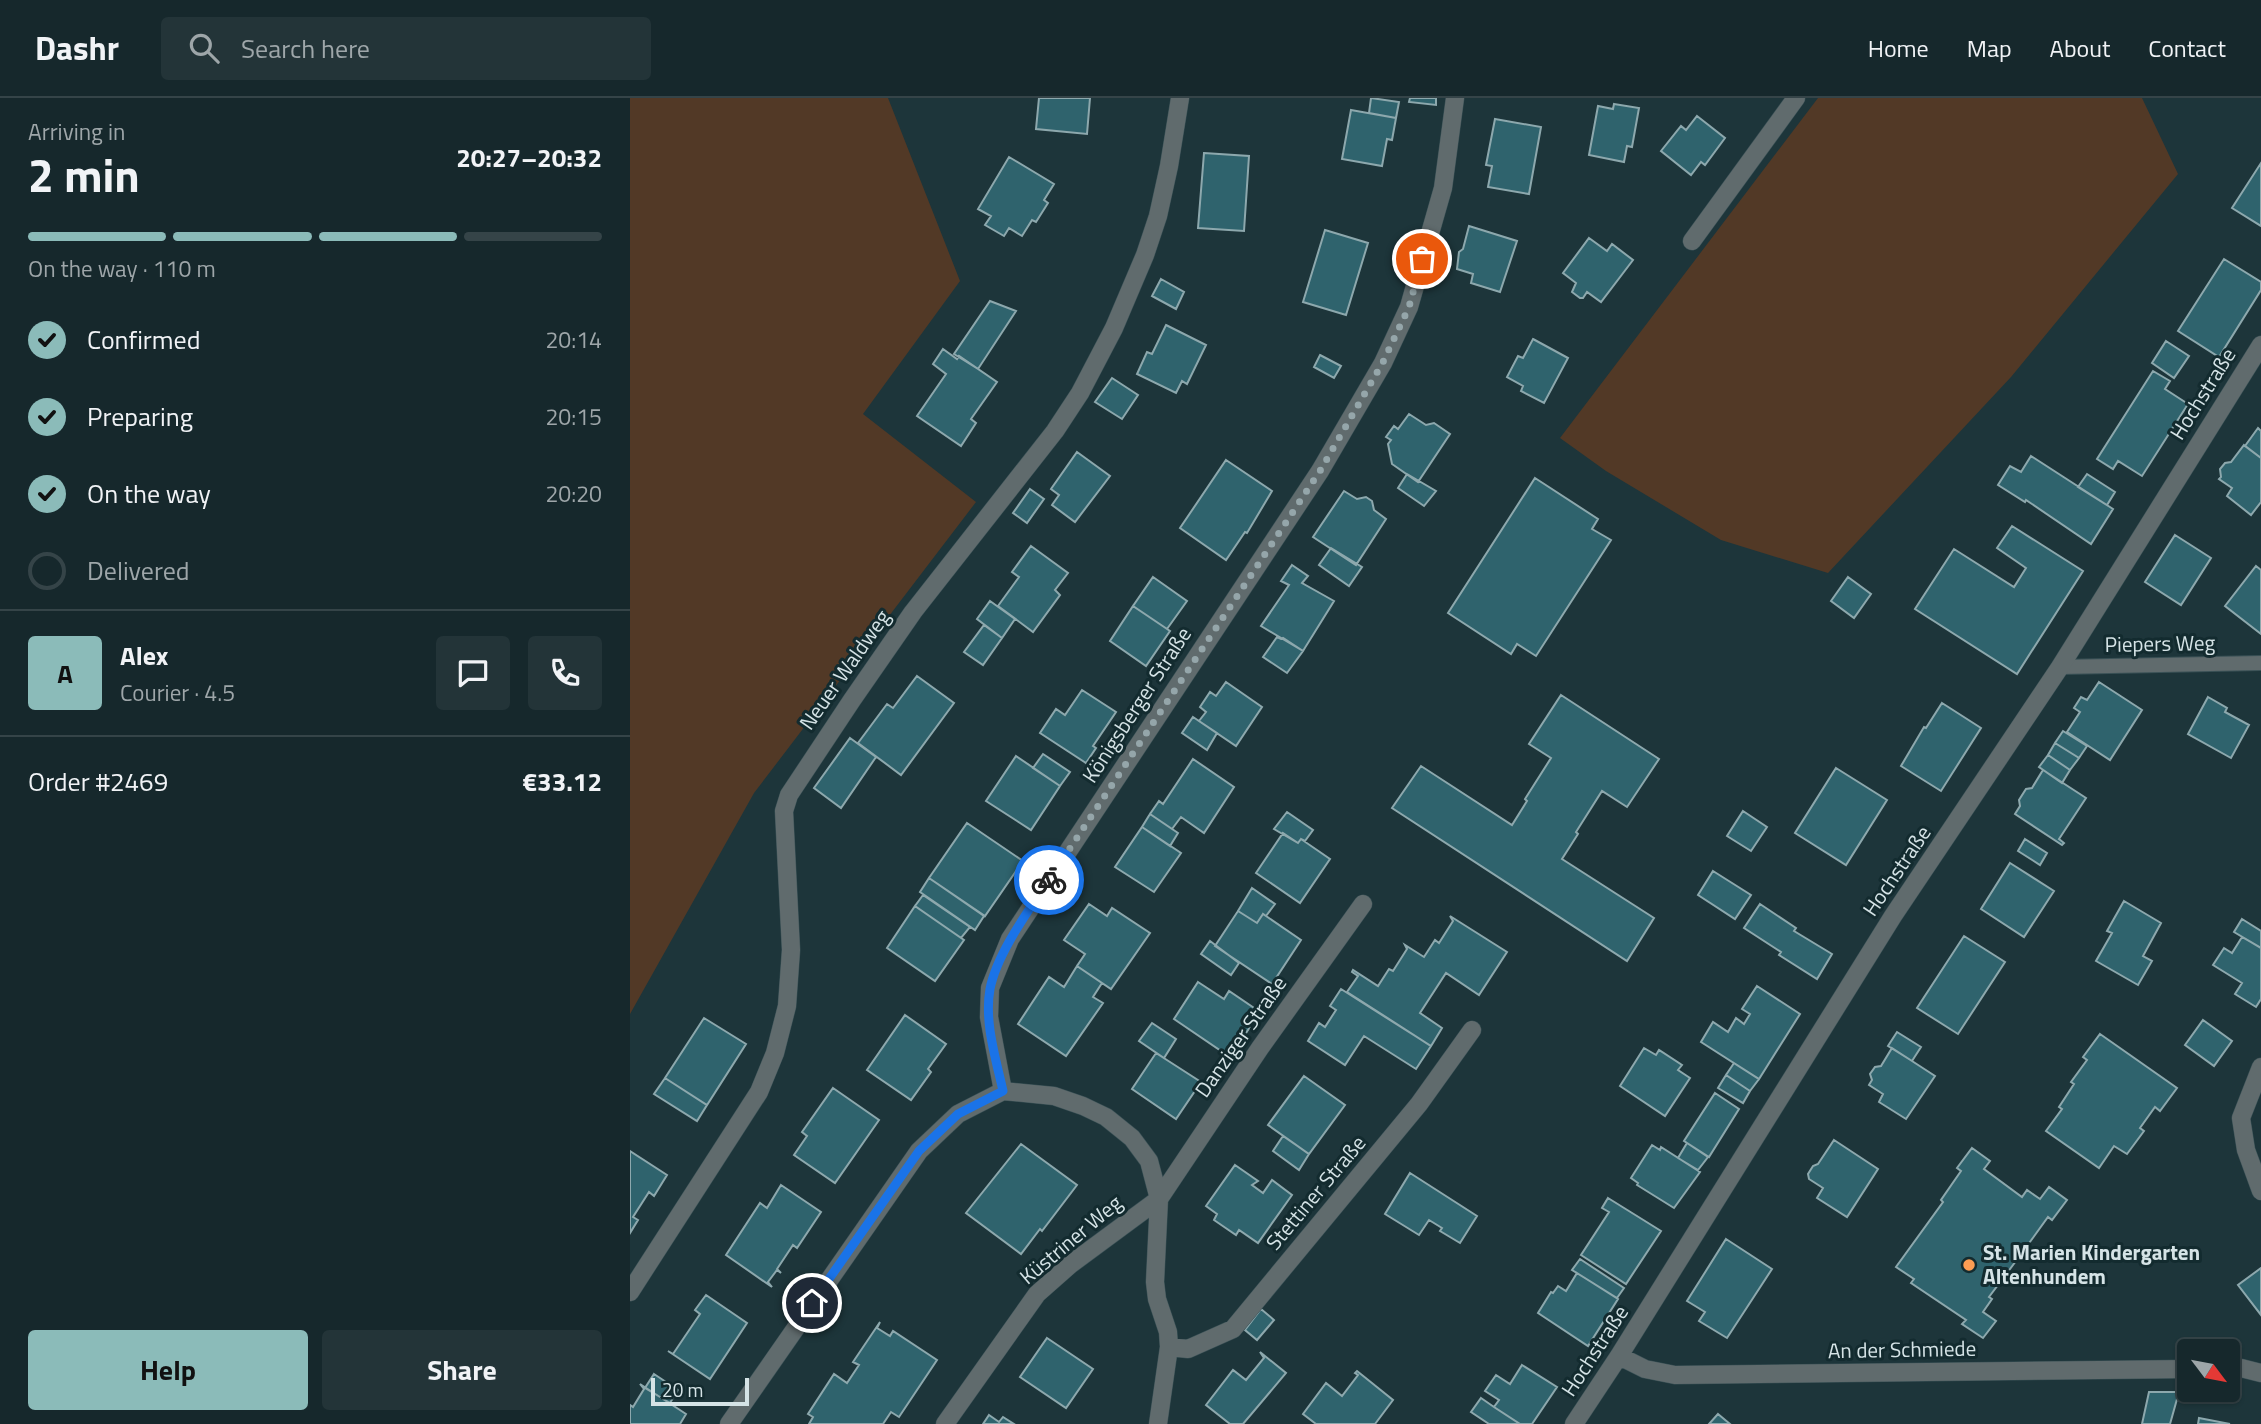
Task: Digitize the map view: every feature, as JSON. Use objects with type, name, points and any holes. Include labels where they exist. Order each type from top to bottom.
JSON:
[{"type":"street","name":"Neuer Waldweg","points":[[630,1292],[759,1092],[775,1053],[787,1006],[791,950],[784,811],[789,795],[913,612],[1055,431],[1080,393],[1114,328],[1145,255],[1163,191],[1180,98]]},
{"type":"street","name":"Königsberger Straße","points":[[1003,1091],[993,1047],[989,1007],[990,988],[1010,939],[1320,471],[1383,362],[1409,307],[1443,188],[1455,98]]},
{"type":"street","points":[[1692,241],[1796,98]]},
{"type":"street","name":"Hochstraße","points":[[1574,1424],[1893,916],[2060,667],[2261,345]]},
{"type":"street","name":"Danziger Straße","points":[[1159,1199],[1260,1048],[1363,904]]},
{"type":"street","name":"Stettiner Straße","points":[[1169,1347],[1188,1349],[1233,1329],[1419,1104],[1472,1030]]},
{"type":"street","points":[[2261,1067],[2241,1118],[2246,1150],[2261,1191]]},
{"type":"street","points":[[729,1424],[919,1151],[958,1114],[1003,1091],[1054,1096],[1106,1117],[1132,1138],[1149,1161],[1159,1199],[1155,1282],[1158,1306],[1168,1332],[1169,1347],[1158,1424]]},
{"type":"street","name":"Küstriner Weg","points":[[945,1424],[1037,1294],[1072,1264],[1159,1199]]},
{"type":"street","name":"An der Schmiede","points":[[1619,1356],[1645,1369],[1675,1375],[2177,1369]]},
{"type":"street","points":[[2240,1368],[2261,1373]]},
{"type":"lane","name":"Piepers Weg","points":[[2060,667],[2261,663]]},
{"type":"shaded area","points":[[630,98],[888,98],[960,281],[863,414],[976,502],[754,793],[630,1014]]},
{"type":"shaded area","points":[[1818,98],[2142,98],[2178,174],[2011,377],[1828,573],[1721,540],[1606,471],[1560,438]]},
{"type":"building","points":[[1039,98],[1090,98],[1087,134],[1036,129]]},
{"type":"building","points":[[1371,98],[1399,102],[1396,118],[1369,113]]},
{"type":"building","points":[[1410,98],[1436,98],[1436,105],[1409,102]]},
{"type":"building","points":[[1614,104],[1639,108],[1632,147],[1627,146],[1624,162],[1589,155],[1598,106],[1613,109]]},
{"type":"building","points":[[1351,110],[1396,118],[1392,140],[1387,139],[1382,166],[1342,159]]},
{"type":"building","points":[[1697,116],[1725,138],[1705,165],[1701,162],[1691,175],[1661,151],[1681,126],[1686,130]]},
{"type":"building","points":[[1495,119],[1541,127],[1529,194],[1488,187],[1492,166],[1486,165]]},
{"type":"building","points":[[1204,153],[1249,156],[1244,231],[1198,228]]},
{"type":"building","points":[[1009,157],[1054,184],[1044,200],[1048,203],[1036,222],[1032,220],[1022,236],[1009,228],[1004,236],[985,225],[991,216],[978,209]]},
{"type":"building","points":[[2261,163],[2261,226],[2232,208]]},
{"type":"building","points":[[1469,226],[1517,241],[1500,292],[1471,283],[1473,274],[1457,269],[1459,252],[1463,249]]},
{"type":"building","points":[[1325,230],[1368,243],[1346,315],[1303,302]]},
{"type":"building","points":[[1589,238],[1607,251],[1612,244],[1633,260],[1601,302],[1587,292],[1580,298],[1572,292],[1576,283],[1563,273]]},
{"type":"building","points":[[2224,259],[2261,282],[2261,290],[2219,357],[2178,331]]},
{"type":"building","points":[[1161,279],[1184,292],[1176,309],[1152,296]]},
{"type":"building","points":[[990,301],[1016,311],[978,369],[954,354]]},
{"type":"building","points":[[1166,325],[1206,345],[1187,384],[1182,381],[1176,393],[1137,374],[1147,352],[1152,354]]},
{"type":"building","points":[[1533,339],[1568,358],[1544,403],[1521,391],[1523,386],[1507,377],[1518,356],[1523,358]]},
{"type":"building","points":[[2166,341],[2189,356],[2174,378],[2152,363]]},
{"type":"building","points":[[943,349],[957,359],[959,356],[997,382],[971,419],[976,423],[961,446],[917,416],[946,374],[933,364]]},
{"type":"building","points":[[1320,355],[1341,366],[1334,378],[1314,367]]},
{"type":"building","points":[[2153,371],[2170,381],[2165,389],[2188,404],[2142,476],[2118,461],[2113,469],[2097,459]]},
{"type":"building","points":[[1112,378],[1138,395],[1122,419],[1095,402]]},
{"type":"building","points":[[1409,414],[1426,425],[1434,423],[1450,434],[1418,482],[1392,464],[1388,444],[1391,440],[1386,437],[1394,426],[1398,429]]},
{"type":"building","points":[[2258,428],[2261,431],[2261,458],[2245,446]]},
{"type":"building","points":[[2244,445],[2261,458],[2261,502],[2251,515],[2227,496],[2232,488],[2219,479],[2220,469],[2225,463],[2231,462]]},
{"type":"building","points":[[1077,452],[1110,476],[1075,522],[1052,505],[1059,495],[1051,489]]},
{"type":"building","points":[[2031,456],[2113,509],[2091,544],[2026,500],[2025,502],[1998,485],[2010,466],[2021,472]]},
{"type":"building","points":[[1226,460],[1272,491],[1247,533],[1245,532],[1226,560],[1180,528]]},
{"type":"building","points":[[1407,474],[1436,491],[1424,506],[1398,488]]},
{"type":"building","points":[[2087,474],[2115,492],[2107,505],[2078,487]]},
{"type":"building","points":[[1535,478],[1598,519],[1592,529],[1611,540],[1536,656],[1517,644],[1511,654],[1448,613]]},
{"type":"building","points":[[1030,489],[1044,499],[1027,523],[1013,513]]},
{"type":"building","points":[[1344,491],[1357,499],[1366,497],[1372,501],[1374,510],[1386,519],[1356,565],[1313,537]]},
{"type":"building","points":[[2012,526],[2083,571],[2017,674],[1915,609],[1954,549],[2014,587],[2026,568],[1997,548]]},
{"type":"building","points":[[2175,535],[2211,558],[2181,605],[2145,582]]},
{"type":"building","points":[[1031,546],[1068,573],[1055,590],[1060,595],[1033,632],[998,606],[1019,577],[1012,572]]},
{"type":"building","points":[[1331,548],[1362,567],[1349,586],[1319,565]]},
{"type":"building","points":[[1292,565],[1308,576],[1302,583],[1334,601],[1303,651],[1261,626],[1289,585],[1281,581]]},
{"type":"building","points":[[2256,566],[2261,570],[2261,634],[2225,606]]},
{"type":"building","points":[[1153,577],[1187,601],[1167,629],[1133,606]]},
{"type":"building","points":[[1848,577],[1871,594],[1854,618],[1831,601]]},
{"type":"building","points":[[990,601],[1015,619],[1002,638],[977,619]]},
{"type":"building","points":[[1133,606],[1170,631],[1146,666],[1110,641]]},
{"type":"building","points":[[984,625],[1002,638],[983,665],[964,652]]},
{"type":"building","points":[[1277,637],[1303,651],[1287,673],[1263,657]]},
{"type":"building","points":[[917,676],[954,703],[901,775],[858,743],[887,704],[893,708]]},
{"type":"building","points":[[1226,682],[1262,707],[1236,746],[1199,721],[1206,712],[1200,707],[1210,692],[1216,696]]},
{"type":"building","points":[[2099,682],[2142,710],[2110,760],[2067,732],[2080,712],[2074,708],[2081,697],[2087,700]]},
{"type":"building","points":[[1082,690],[1116,712],[1093,746],[1096,748],[1086,763],[1040,733],[1056,709],[1065,715]]},
{"type":"building","points":[[1561,695],[1659,759],[1627,807],[1602,791],[1562,859],[1654,918],[1627,961],[1392,808],[1421,766],[1512,825],[1551,758],[1529,744]]},
{"type":"building","points":[[2208,697],[2227,708],[2225,712],[2249,725],[2231,758],[2188,734]]},
{"type":"building","points":[[1942,703],[1981,728],[1941,791],[1901,766]]},
{"type":"building","points":[[1193,717],[1217,733],[1207,750],[1182,733]]},
{"type":"building","points":[[2063,731],[2087,746],[2079,758],[2055,743]]},
{"type":"building","points":[[850,738],[876,757],[841,808],[814,788]]},
{"type":"building","points":[[2055,743],[2079,758],[2070,770],[2048,755]]},
{"type":"building","points":[[1043,754],[1070,772],[1060,786],[1033,768]]},
{"type":"building","points":[[2048,755],[2070,770],[2062,783],[2039,767]]},
{"type":"building","points":[[1016,756],[1060,786],[1031,830],[986,801]]},
{"type":"building","points":[[1193,759],[1234,787],[1204,833],[1181,817],[1172,829],[1150,814],[1159,801],[1163,804]]},
{"type":"building","points":[[1836,768],[1887,800],[1846,865],[1795,833]]},
{"type":"building","points":[[2043,770],[2086,798],[2059,839],[2064,843],[2062,845],[2015,814],[2026,789],[2032,788]]},
{"type":"building","points":[[1743,811],[1767,827],[1751,851],[1727,836]]},
{"type":"building","points":[[1287,812],[1313,830],[1305,841],[1301,839],[1298,843],[1274,829]]},
{"type":"building","points":[[1150,814],[1178,833],[1170,846],[1142,827]]},
{"type":"building","points":[[967,823],[1023,861],[985,916],[929,878]]},
{"type":"building","points":[[1142,827],[1181,853],[1154,892],[1115,867]]},
{"type":"building","points":[[1283,833],[1298,843],[1301,839],[1330,859],[1300,903],[1256,873]]},
{"type":"building","points":[[2025,839],[2047,853],[2040,865],[2018,851]]},
{"type":"building","points":[[2010,863],[2054,891],[2024,937],[1981,909]]},
{"type":"building","points":[[1713,871],[1751,895],[1735,919],[1698,895]]},
{"type":"building","points":[[929,878],[984,916],[975,930],[920,892]]},
{"type":"building","points":[[1252,888],[1275,904],[1257,923],[1238,911]]},
{"type":"building","points":[[923,895],[970,927],[961,938],[915,906]]},
{"type":"building","points":[[2124,901],[2161,923],[2143,956],[2152,961],[2138,985],[2096,961],[2112,933],[2107,931]]},
{"type":"building","points":[[1089,904],[1107,916],[1112,908],[1150,933],[1111,989],[1077,966],[1085,954],[1064,940]]},
{"type":"building","points":[[1760,904],[1796,928],[1794,931],[1832,954],[1817,979],[1744,928]]},
{"type":"building","points":[[915,906],[964,940],[935,981],[887,948]]},
{"type":"building","points":[[1238,911],[1257,923],[1263,914],[1301,940],[1272,984],[1215,946]]},
{"type":"building","points":[[1450,916],[1507,952],[1479,995],[1446,973],[1420,1013],[1442,1028],[1431,1046],[1347,992],[1358,976],[1353,970],[1378,986],[1389,969],[1393,971],[1407,949],[1405,945],[1424,957],[1435,940],[1439,943],[1453,921]]},
{"type":"building","points":[[2242,919],[2261,931],[2261,948],[2234,932]]},
{"type":"building","points":[[1964,936],[2005,962],[1958,1034],[1917,1008]]},
{"type":"building","points":[[2242,937],[2261,948],[2261,999],[2256,1007],[2235,994],[2242,983],[2213,965],[2224,948],[2232,953]]},
{"type":"building","points":[[1210,941],[1239,963],[1231,975],[1201,954]]},
{"type":"building","points":[[1077,966],[1102,983],[1093,997],[1103,1003],[1066,1056],[1018,1024],[1049,977],[1064,987]]},
{"type":"building","points":[[1198,982],[1224,999],[1229,991],[1260,1012],[1230,1057],[1174,1019]]},
{"type":"building","points":[[1757,986],[1800,1014],[1759,1079],[1701,1042],[1713,1022],[1728,1032],[1736,1018],[1744,1024],[1750,1014],[1742,1009]]},
{"type":"building","points":[[1341,989],[1431,1046],[1416,1069],[1364,1036],[1345,1065],[1308,1041],[1319,1023],[1325,1027],[1336,1010],[1330,1006]]},
{"type":"building","points":[[905,1015],[946,1044],[928,1069],[931,1072],[911,1100],[867,1070]]},
{"type":"building","points":[[704,1018],[746,1044],[707,1105],[665,1078]]},
{"type":"building","points":[[2203,1020],[2232,1041],[2214,1066],[2185,1045]]},
{"type":"building","points":[[1152,1023],[1176,1039],[1164,1058],[1139,1041]]},
{"type":"building","points":[[1897,1032],[1921,1047],[1912,1061],[1888,1046]]},
{"type":"building","points":[[2100,1034],[2177,1088],[2160,1111],[2155,1107],[2140,1128],[2144,1131],[2127,1154],[2114,1146],[2099,1168],[2046,1131],[2062,1109],[2059,1107],[2074,1084],[2071,1082],[2087,1060],[2083,1057]]},
{"type":"building","points":[[1644,1048],[1656,1055],[1659,1050],[1682,1065],[1678,1070],[1690,1078],[1665,1116],[1620,1086]]},
{"type":"building","points":[[1892,1048],[1935,1076],[1906,1119],[1879,1102],[1883,1094],[1869,1085],[1872,1080],[1870,1074],[1875,1067],[1881,1066]]},
{"type":"building","points":[[1156,1053],[1201,1082],[1176,1119],[1132,1089]]},
{"type":"building","points":[[1734,1063],[1759,1079],[1750,1091],[1726,1075]]},
{"type":"building","points":[[1726,1075],[1750,1091],[1743,1103],[1718,1088]]},
{"type":"building","points":[[1304,1076],[1345,1105],[1309,1154],[1268,1125]]},
{"type":"building","points":[[665,1078],[707,1105],[697,1121],[654,1094]]},
{"type":"building","points":[[833,1088],[879,1120],[835,1183],[794,1155],[807,1136],[802,1132]]},
{"type":"building","points":[[1715,1093],[1739,1109],[1709,1157],[1684,1141]]},
{"type":"building","points":[[1283,1136],[1309,1154],[1299,1170],[1273,1151]]},
{"type":"building","points":[[1834,1140],[1878,1169],[1847,1217],[1817,1198],[1823,1188],[1809,1179],[1808,1174]]},
{"type":"building","points":[[1687,1143],[1708,1157],[1698,1170],[1678,1158]]},
{"type":"building","points":[[1021,1144],[1077,1185],[1021,1254],[966,1213]]},
{"type":"building","points":[[1652,1145],[1660,1150],[1661,1147],[1700,1172],[1674,1208],[1637,1185],[1631,1178]]},
{"type":"building","points":[[1972,1148],[1990,1161],[1984,1169],[2022,1197],[2027,1190],[2040,1199],[2049,1187],[2067,1200],[2052,1220],[2048,1217],[2027,1246],[2033,1250],[2025,1261],[2019,1257],[1989,1297],[1992,1299],[1983,1312],[1996,1321],[1983,1338],[1962,1324],[1966,1320],[1911,1283],[1914,1279],[1896,1267],[1943,1202],[1941,1200],[1961,1171],[1957,1168]]},
{"type":"building","points":[[630,1151],[667,1175],[654,1196],[649,1192],[633,1217],[638,1220],[630,1233]]},
{"type":"building","points":[[1235,1165],[1258,1181],[1252,1185],[1263,1193],[1272,1180],[1292,1195],[1258,1243],[1239,1230],[1236,1235],[1214,1220],[1217,1214],[1206,1206]]},
{"type":"building","points":[[1410,1173],[1477,1216],[1460,1243],[1440,1231],[1442,1228],[1429,1220],[1419,1235],[1385,1214]]},
{"type":"building","points":[[781,1185],[821,1212],[797,1248],[793,1245],[777,1269],[781,1273],[777,1270],[768,1282],[772,1287],[726,1255],[760,1203],[767,1208]]},
{"type":"building","points":[[1608,1198],[1661,1231],[1626,1284],[1581,1255],[1609,1212],[1602,1208]]},
{"type":"building","points":[[1726,1239],[1772,1269],[1727,1338],[1699,1321],[1705,1312],[1687,1301]]},
{"type":"building","points":[[1580,1259],[1624,1288],[1617,1298],[1572,1270]]},
{"type":"building","points":[[2261,1268],[2261,1315],[2238,1285]]},
{"type":"building","points":[[1577,1273],[1618,1299],[1588,1346],[1538,1313],[1551,1292],[1558,1286],[1566,1291]]},
{"type":"building","points":[[706,1295],[747,1323],[710,1379],[668,1351],[673,1354],[700,1314],[695,1310]]},
{"type":"building","points":[[1261,1309],[1274,1320],[1257,1340],[1245,1330]]},
{"type":"building","points":[[880,1322],[877,1328],[890,1336],[893,1331],[937,1360],[899,1417],[891,1412],[883,1424],[809,1424],[813,1417],[808,1414],[834,1374],[847,1383],[859,1365],[853,1362]]},
{"type":"building","points":[[1047,1338],[1093,1369],[1066,1408],[1020,1377]]},
{"type":"building","points":[[1260,1352],[1286,1373],[1243,1424],[1230,1424],[1206,1405],[1233,1370],[1246,1380],[1264,1358]]},
{"type":"building","points":[[1522,1365],[1557,1387],[1532,1424],[1520,1424],[1494,1407],[1499,1400],[1485,1391],[1496,1375],[1510,1384]]},
{"type":"building","points":[[1357,1371],[1393,1400],[1375,1424],[1316,1424],[1303,1414],[1326,1383],[1342,1396],[1358,1375],[1355,1373]]},
{"type":"building","points":[[654,1374],[678,1390],[670,1403],[645,1388]]},
{"type":"building","points":[[640,1384],[686,1414],[680,1424],[630,1424],[630,1405],[633,1407],[644,1389]]},
{"type":"building","points":[[2149,1392],[2177,1392],[2170,1424],[2142,1424]]},
{"type":"building","points":[[1481,1398],[1520,1424],[1489,1424],[1471,1412]]},
{"type":"building","points":[[1718,1414],[1730,1424],[1709,1424]]},
{"type":"building","points":[[989,1415],[999,1422],[1003,1417],[1014,1424],[983,1424]]},
{"type":"building","points":[[2199,1418],[2230,1424],[2198,1424]]},
{"type":"way so far","points":[[1049,880],[1320,471],[1383,362],[1409,307],[1422,259]]},
{"type":"place","name":"St. Marien Kindergarten Altenhundem","points":[[1969,1265]]},
{"type":"route","points":[[812,1303],[919,1151],[958,1114],[1003,1091],[989,1017],[990,988],[1010,939],[1049,880]]}]
